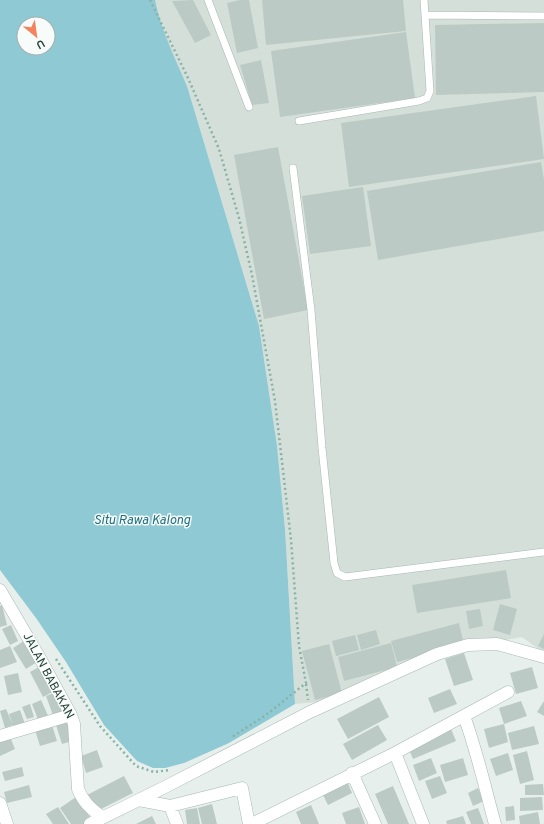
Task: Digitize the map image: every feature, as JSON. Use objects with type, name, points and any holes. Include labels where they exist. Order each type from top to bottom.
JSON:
[{"type":"street","name":"JALAN BABAKAN","points":[[2,597],[71,715],[74,724],[78,789],[87,806],[102,818]]},
{"type":"street","points":[[90,824],[310,712],[437,654],[468,645],[497,644],[544,657]]},
{"type":"street","points":[[252,824],[352,773],[395,753],[508,692]]},
{"type":"street","points":[[0,736],[71,715]]},
{"type":"street","points":[[464,716],[475,745],[482,778],[495,824]]},
{"type":"street","points":[[395,753],[423,824]]},
{"type":"street","points":[[352,773],[375,824]]},
{"type":"street","points":[[139,800],[170,806],[242,788],[249,824]]},
{"type":"street","points":[[0,803],[8,824]]},
{"type":"street","points":[[170,806],[177,824]]},
{"type":"lane","points":[[208,0],[249,107]]},
{"type":"lane","points":[[299,121],[419,101],[427,98],[430,91],[424,0]]},
{"type":"lane","points":[[425,15],[544,16]]},
{"type":"lane","points":[[293,168],[311,310],[322,448],[334,563],[337,573],[345,577],[544,552]]},
{"type":"path","points":[[150,0],[188,78],[219,149],[240,226],[252,275],[275,401],[291,540],[299,646],[306,683],[266,715],[228,740]]},
{"type":"path","points":[[54,656],[100,726],[136,766],[154,772],[172,769]]},
{"type":"shaded area","points":[[155,0],[544,0],[544,653],[522,637],[478,645],[338,700],[295,704],[285,529],[277,446],[259,326],[187,86],[170,49],[158,15]]},
{"type":"water","name":"Situ Rawa Kalong","points":[[0,0],[155,0],[165,33],[187,86],[259,326],[277,446],[285,529],[295,704],[229,743],[184,763],[165,768],[153,768],[137,761],[104,725],[66,662],[36,618],[0,570]]},
{"type":"building","points":[[193,0],[211,35],[195,43],[172,1]]},
{"type":"building","points":[[240,0],[249,0],[258,48],[237,53],[227,3]]},
{"type":"building","points":[[262,0],[403,0],[406,31],[266,45]]},
{"type":"building","points":[[544,23],[544,92],[436,95],[435,25]]},
{"type":"building","points":[[406,32],[415,98],[280,117],[271,51]]},
{"type":"building","points":[[261,60],[269,103],[252,105],[240,65]]},
{"type":"building","points":[[536,96],[544,159],[349,187],[341,123]]},
{"type":"building","points":[[278,147],[308,310],[264,319],[234,155]]},
{"type":"building","points":[[541,162],[544,180],[544,231],[378,260],[367,191]]},
{"type":"building","points":[[363,187],[371,246],[310,254],[302,196]]},
{"type":"building","points":[[506,570],[511,598],[417,613],[412,585]]},
{"type":"building","points":[[500,604],[517,609],[510,635],[493,630]]},
{"type":"building","points":[[2,605],[7,625],[0,627],[0,606]]},
{"type":"building","points":[[480,609],[483,626],[469,629],[466,611]]},
{"type":"building","points":[[459,623],[464,645],[397,662],[391,641]]},
{"type":"building","points":[[11,625],[18,641],[10,645],[2,629]]},
{"type":"building","points":[[376,630],[380,644],[361,650],[357,635]]},
{"type":"building","points":[[544,634],[544,649],[538,646]]},
{"type":"building","points":[[355,635],[359,650],[336,656],[332,641]]},
{"type":"building","points":[[24,641],[37,662],[26,669],[13,648]]},
{"type":"building","points":[[391,643],[397,667],[344,681],[338,657]]},
{"type":"building","points":[[329,644],[342,693],[315,700],[302,651]]},
{"type":"building","points":[[10,646],[17,662],[0,668],[0,650]]},
{"type":"building","points":[[464,653],[473,680],[454,686],[445,659]]},
{"type":"building","points":[[41,666],[54,691],[43,697],[30,672]]},
{"type":"building","points":[[532,667],[538,688],[516,694],[510,673]]},
{"type":"building","points":[[18,673],[22,692],[8,695],[4,676]]},
{"type":"building","points":[[450,689],[457,704],[434,713],[428,698]]},
{"type":"building","points":[[56,692],[64,715],[54,718],[46,696]]},
{"type":"building","points":[[379,697],[389,717],[348,739],[337,719]]},
{"type":"building","points":[[41,700],[49,718],[39,722],[32,704]]},
{"type":"building","points":[[521,701],[527,716],[504,724],[499,708]]},
{"type":"building","points":[[544,701],[544,716],[537,712]]},
{"type":"building","points":[[30,704],[34,717],[27,719],[22,707]]},
{"type":"building","points":[[6,709],[13,725],[5,728],[0,711]]},
{"type":"building","points":[[20,710],[25,724],[14,728],[9,714]]},
{"type":"building","points":[[66,719],[72,741],[62,744],[55,722]]},
{"type":"building","points":[[504,724],[508,742],[489,748],[484,729]]},
{"type":"building","points":[[52,725],[57,741],[40,746],[35,730]]},
{"type":"building","points":[[378,725],[387,740],[352,760],[343,744]]},
{"type":"building","points":[[534,726],[539,744],[512,750],[508,733]]},
{"type":"building","points":[[451,729],[456,741],[413,759],[408,747]]},
{"type":"building","points":[[10,737],[15,749],[0,756],[0,741]]},
{"type":"building","points":[[97,750],[103,767],[86,773],[81,756]]},
{"type":"building","points":[[527,751],[534,780],[520,784],[513,755]]},
{"type":"building","points":[[508,753],[513,770],[496,776],[490,759]]},
{"type":"building","points":[[431,758],[437,773],[419,781],[413,765]]},
{"type":"building","points":[[463,758],[468,775],[445,782],[440,765]]},
{"type":"building","points":[[22,767],[24,776],[5,781],[2,772]]},
{"type":"building","points":[[124,776],[133,793],[95,812],[87,795]]},
{"type":"building","points":[[440,776],[447,793],[432,799],[425,781]]},
{"type":"building","points":[[347,781],[352,793],[328,805],[322,793]]},
{"type":"building","points":[[543,784],[544,795],[525,795],[525,785]]},
{"type":"building","points":[[29,785],[32,797],[7,803],[4,792]]},
{"type":"building","points":[[393,786],[409,824],[388,824],[375,794]]},
{"type":"building","points":[[478,788],[484,801],[473,806],[468,793]]},
{"type":"building","points":[[76,797],[92,820],[86,824],[71,824],[60,808]]},
{"type":"building","points":[[542,797],[543,810],[520,811],[520,798]]},
{"type":"building","points":[[212,804],[217,824],[202,824],[198,808]]},
{"type":"building","points":[[311,805],[319,824],[301,824],[296,812]]},
{"type":"building","points":[[514,806],[515,820],[506,821],[505,807]]},
{"type":"building","points":[[58,807],[69,824],[53,824],[46,814]]},
{"type":"building","points":[[359,807],[365,824],[346,824],[342,813]]},
{"type":"building","points":[[197,808],[200,824],[187,824],[185,810]]},
{"type":"building","points":[[478,808],[484,824],[471,824],[466,812]]},
{"type":"building","points":[[538,812],[540,824],[520,824],[519,816]]},
{"type":"building","points":[[152,816],[156,824],[136,824]]},
{"type":"building","points":[[463,816],[466,824],[447,824],[446,821]]}]
